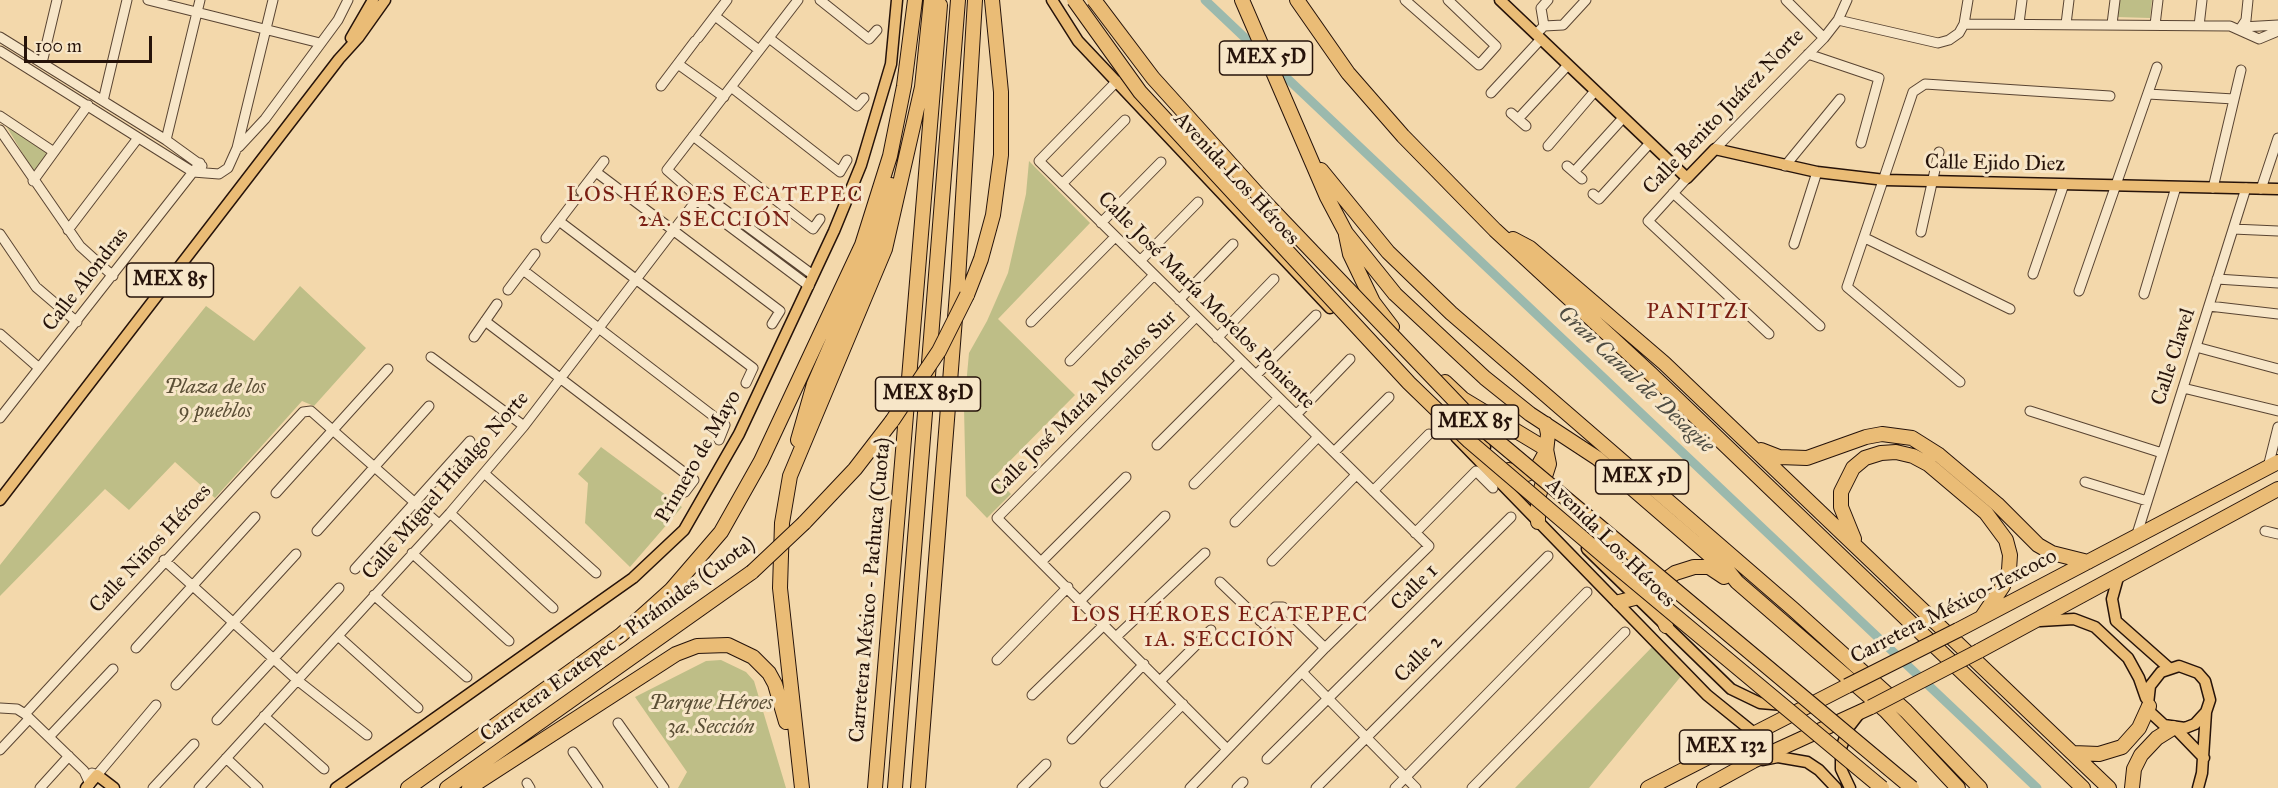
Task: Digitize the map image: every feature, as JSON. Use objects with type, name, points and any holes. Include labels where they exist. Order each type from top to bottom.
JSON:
[{"type":"highway","points":[[799,774],[780,588],[782,523],[790,474],[814,384],[872,250],[884,212],[911,101],[916,0]]},
{"type":"highway","name":"Carretera Ecatepec - Pirámides (Cuota)","points":[[408,788],[621,635],[671,590],[721,532],[761,461],[862,245],[890,156],[904,86],[916,0]]},
{"type":"highway","points":[[790,474],[885,249],[922,87],[931,0]]},
{"type":"highway","name":"Carretera México - Pachuca (Cuota)","points":[[875,788],[940,0]]},
{"type":"highway","name":"Carretera México - Pachuca (Cuota)","points":[[895,788],[958,0]]},
{"type":"highway","points":[[918,788],[958,280],[975,0]]},
{"type":"highway","name":"Carretera Ecatepec - Pirámides (Cuota)","points":[[447,788],[752,572],[804,524],[855,469],[892,422],[939,351],[981,259],[993,215],[1001,155],[1001,92],[992,0]]},
{"type":"highway","name":"MEX 85","points":[[1074,0],[1140,92],[1409,383],[1469,441],[1882,788]]},
{"type":"highway","name":"MEX 85","points":[[1094,0],[1153,78],[1255,192],[1476,424],[1912,788]]},
{"type":"highway","name":"MEX 5D","points":[[1242,0],[1312,159],[1388,252],[1451,314],[1793,609],[1906,711],[1980,788]]},
{"type":"highway","name":"MEX 5D","points":[[1297,0],[1348,73],[1403,136],[1495,230],[1652,374],[2083,788]]},
{"type":"highway","points":[[1312,159],[1346,233],[1350,254],[1373,302],[1388,324],[1463,399],[1546,449]]},
{"type":"highway","points":[[1495,230],[1530,248],[1664,363],[2109,788]]},
{"type":"highway","points":[[1346,233],[1395,294],[1485,378],[1547,429],[1563,436],[1611,469],[1886,711],[1958,788]]},
{"type":"highway","points":[[1527,437],[1547,429]]},
{"type":"highway","points":[[1538,522],[1538,498],[1549,464],[1546,449],[1547,429]]},
{"type":"highway","points":[[1752,445],[1768,453],[1793,459],[1824,453],[1866,437],[1882,434],[1912,438],[1939,455],[1997,504],[2038,545],[2052,553],[2088,562]]},
{"type":"highway","points":[[1509,470],[1520,474],[1531,473],[1539,466],[1546,449]]},
{"type":"highway","points":[[1860,551],[1845,524],[1840,507],[1841,492],[1853,468],[1865,458],[1881,453],[1896,452],[1913,456],[1928,464],[1986,513],[2006,540],[2010,555],[2009,570],[2003,586],[1982,617]]},
{"type":"highway","name":"Carretera México-Texcoco","points":[[1648,788],[1958,630],[2273,465]]},
{"type":"highway","points":[[2031,623],[2121,572],[2278,489]]},
{"type":"highway","points":[[1619,602],[1636,599],[1681,570],[1702,566],[1714,569],[1726,579],[1737,582]]},
{"type":"highway","points":[[1666,626],[1661,613],[1660,599],[1670,577]]},
{"type":"highway","name":"MEX 132","points":[[1704,788],[1867,709],[2031,623]]},
{"type":"highway","points":[[469,788],[676,654],[687,649],[712,644],[736,648],[753,657],[769,673],[779,694],[802,788]]},
{"type":"highway","points":[[2073,753],[2099,754],[2122,747],[2139,728],[2148,705]]},
{"type":"highway","points":[[924,709],[928,788]]},
{"type":"highway","points":[[2132,788],[2134,769],[2141,754],[2157,738],[2174,728]]},
{"type":"main road","name":"MEX 85","points":[[339,59],[373,0]]},
{"type":"main road","name":"MEX 85","points":[[0,500],[385,0]]},
{"type":"main road","name":"Primero de Mayo","points":[[336,788],[633,578],[684,530],[739,434],[811,280],[861,165],[891,64],[897,0]]},
{"type":"main road","name":"Avenida Los Héroes","points":[[1052,0],[1070,32],[1398,379],[1619,602],[1707,695],[1754,733]]},
{"type":"main road","points":[[1500,0],[1687,178]]},
{"type":"main road","name":"Calle Ejido Diez","points":[[1715,149],[1817,172],[1885,180],[1933,183],[2278,189]]},
{"type":"main road","name":"Calle Benito Juárez Norte","points":[[1687,178],[1715,149]]},
{"type":"main road","name":"Avenida Los Héroes","points":[[1398,379],[1455,418],[1538,498],[1636,599],[1731,688],[1760,703],[1805,708]]},
{"type":"main road","points":[[2121,572],[2112,592],[2112,607],[2116,621],[2169,668]]},
{"type":"main road","points":[[2031,623],[2074,618],[2095,627],[2128,658],[2157,721],[2174,728],[2204,758]]},
{"type":"main road","points":[[2148,705],[2147,695],[2152,681],[2169,668],[2189,668],[2205,681],[2210,700],[2206,712],[2204,758],[2198,788]]},
{"type":"main road","points":[[1850,788],[1841,769],[1841,748],[1849,727],[1867,709]]},
{"type":"main road","points":[[2174,728],[2194,724],[2206,712]]},
{"type":"main road","points":[[1754,762],[1778,758],[1807,762],[1819,770],[1836,788]]},
{"type":"main road","points":[[90,787],[97,775],[114,788]]},
{"type":"street","points":[[42,63],[57,0]]},
{"type":"street","points":[[103,101],[127,0]]},
{"type":"street","points":[[148,0],[320,43]]},
{"type":"street","points":[[166,140],[200,0]]},
{"type":"street","points":[[0,51],[193,172],[219,174],[228,168],[237,148],[273,0]]},
{"type":"street","points":[[237,148],[265,119],[338,20],[348,0]]},
{"type":"street","points":[[661,86],[727,0]]},
{"type":"street","points":[[798,0],[667,170],[779,263],[811,280]]},
{"type":"street","points":[[820,0],[870,39],[877,30]]},
{"type":"street","points":[[1410,2],[1479,65],[1496,46],[1448,0]]},
{"type":"street","points":[[1491,93],[1538,36],[1544,26],[1541,8],[1548,0]]},
{"type":"street","points":[[1544,26],[1563,25],[1586,0]]},
{"type":"street","points":[[1786,0],[1824,38]]},
{"type":"street","name":"Calle Benito Juárez Norte","points":[[1715,149],[1824,38],[1838,20],[1847,0]]},
{"type":"street","points":[[1838,20],[1938,43],[1949,40],[1959,33],[1964,24],[1968,0]]},
{"type":"street","points":[[2019,23],[2022,0]]},
{"type":"street","points":[[2066,24],[2069,0]]},
{"type":"street","points":[[2112,24],[2115,0]]},
{"type":"street","points":[[2155,25],[2158,0]]},
{"type":"street","points":[[2199,26],[2202,0]]},
{"type":"street","points":[[2240,29],[2248,0]]},
{"type":"street","points":[[715,16],[759,50]]},
{"type":"street","points":[[1964,24],[2230,26],[2259,39],[2278,31]]},
{"type":"street","points":[[2240,29],[2278,25]]},
{"type":"street","points":[[0,37],[166,140],[200,163],[206,174]]},
{"type":"street","points":[[769,38],[857,106],[864,98]]},
{"type":"street","points":[[1809,54],[1879,78],[1861,143]]},
{"type":"street","points":[[678,64],[724,97]]},
{"type":"street","points":[[1518,120],[1568,65]]},
{"type":"street","points":[[2079,291],[2157,67]]},
{"type":"street","points":[[2213,188],[2241,70]]},
{"type":"street","name":"Calle José María Morelos Poniente","points":[[1117,81],[1039,161],[1429,546],[1324,648]]},
{"type":"street","points":[[1960,381],[1847,287],[1913,92],[1924,84],[2110,96]]},
{"type":"street","points":[[731,87],[840,172],[847,160]]},
{"type":"street","points":[[1548,146],[1595,91]]},
{"type":"street","points":[[2148,94],[2234,99]]},
{"type":"street","points":[[1785,166],[1840,99]]},
{"type":"street","points":[[33,181],[88,105]]},
{"type":"street","points":[[0,116],[54,152]]},
{"type":"street","points":[[1574,172],[1623,118]]},
{"type":"street","points":[[1062,184],[1125,120]]},
{"type":"street","points":[[0,130],[68,230],[81,246],[113,276]]},
{"type":"street","points":[[693,136],[813,229],[820,219]]},
{"type":"street","points":[[68,230],[138,138]]},
{"type":"street","points":[[2261,189],[2278,138]]},
{"type":"street","points":[[1593,194],[1599,199],[1650,143]]},
{"type":"street","points":[[1921,232],[1940,152]]},
{"type":"street","points":[[581,191],[604,161]]},
{"type":"street","points":[[1101,223],[1161,162]]},
{"type":"street","name":"Calle Alondras","points":[[1,414],[113,276],[200,163]]},
{"type":"street","points":[[596,172],[780,311],[772,324]]},
{"type":"street","points":[[1794,244],[1817,172]]},
{"type":"street","name":"Calle Benito Juárez Norte","points":[[1687,178],[1648,221],[1769,334]]},
{"type":"street","points":[[2033,274],[2064,184]]},
{"type":"street","points":[[2144,294],[2176,187]]},
{"type":"street","name":"Calle Clavel","points":[[2136,537],[2246,188]]},
{"type":"street","points":[[1672,193],[1820,326]]},
{"type":"street","points":[[699,197],[785,255],[811,280]]},
{"type":"street","name":"Calle Miguel Hidalgo Norte","points":[[199,788],[450,513],[524,426],[699,197]]},
{"type":"street","points":[[546,238],[575,200]]},
{"type":"street","points":[[1140,261],[1198,202]]},
{"type":"street","points":[[559,221],[753,368],[746,383]]},
{"type":"street","points":[[2233,229],[2278,231]]},
{"type":"street","points":[[0,234],[36,287],[76,322]]},
{"type":"street","points":[[1031,322],[1115,237]]},
{"type":"street","points":[[1865,238],[2010,309]]},
{"type":"street","points":[[1179,300],[1233,244]]},
{"type":"street","points":[[508,290],[535,254]]},
{"type":"street","points":[[779,263],[785,255]]},
{"type":"street","points":[[523,270],[725,425],[719,440]]},
{"type":"street","points":[[1070,361],[1154,275]]},
{"type":"street","points":[[1217,338],[1274,279]]},
{"type":"street","points":[[2217,279],[2278,283]]},
{"type":"street","points":[[474,337],[497,304]]},
{"type":"street","points":[[2209,306],[2278,314]]},
{"type":"street","points":[[1256,375],[1316,315]]},
{"type":"street","name":"Calle José María Morelos Sur","points":[[1042,561],[997,518],[1196,317]]},
{"type":"street","points":[[485,321],[694,480],[685,492]]},
{"type":"street","points":[[0,334],[39,368]]},
{"type":"street","points":[[2196,347],[2278,369]]},
{"type":"street","points":[[430,357],[524,426]]},
{"type":"street","points":[[1296,415],[1350,359]]},
{"type":"street","points":[[1157,445],[1241,361]]},
{"type":"street","points":[[276,493],[388,369]]},
{"type":"street","points":[[2183,388],[2278,411]]},
{"type":"street","points":[[1334,452],[1389,397]]},
{"type":"street","points":[[1194,484],[1279,398]]},
{"type":"street","points":[[316,531],[429,406]]},
{"type":"street","name":"Calle Niños Héroes","points":[[0,750],[164,560],[299,416],[307,410],[311,411],[334,430]]},
{"type":"street","points":[[2030,411],[2162,453]]},
{"type":"street","points":[[2273,465],[2278,427]]},
{"type":"street","points":[[334,430],[439,524]]},
{"type":"street","points":[[1373,491],[1429,434]]},
{"type":"street","points":[[1235,522],[1318,437]]},
{"type":"street","points":[[355,569],[470,441]]},
{"type":"street","points":[[1415,533],[1476,471],[1492,488]]},
{"type":"street","points":[[484,473],[596,573]]},
{"type":"street","points":[[1272,561],[1356,475]]},
{"type":"street","points":[[1126,477],[1042,561],[1227,749]]},
{"type":"street","points":[[2085,482],[2146,501]]},
{"type":"street","points":[[450,513],[553,608]]},
{"type":"street","points":[[1081,600],[1165,516]]},
{"type":"street","points":[[136,648],[255,517]]},
{"type":"street","name":"Calle 1","points":[[1267,759],[1511,518]]},
{"type":"street","points":[[2265,531],[2278,534]]},
{"type":"street","points":[[412,553],[509,641]]},
{"type":"street","points":[[1117,636],[1205,553]]},
{"type":"street","points":[[177,685],[296,554]]},
{"type":"street","name":"Calle 2","points":[[1316,788],[1548,556]]},
{"type":"street","points":[[164,560],[297,680],[367,735]]},
{"type":"street","points":[[1220,582],[1273,633]]},
{"type":"street","points":[[997,660],[1068,587]]},
{"type":"street","points":[[217,720],[339,588]]},
{"type":"street","points":[[1395,788],[1587,592]]},
{"type":"street","points":[[374,595],[468,677]]},
{"type":"street","points":[[1190,788],[1324,648],[1283,607],[1275,607],[1260,621]]},
{"type":"street","points":[[1032,695],[1104,624]]},
{"type":"street","points":[[1160,681],[1211,630]]},
{"type":"street","points":[[1472,788],[1624,632]]},
{"type":"street","points":[[338,636],[418,708]]},
{"type":"street","points":[[1072,739],[1144,664]]},
{"type":"street","points":[[49,737],[113,669]]},
{"type":"street","points":[[1302,672],[1366,740],[1416,788]]},
{"type":"street","points":[[1105,783],[1183,704]]},
{"type":"street","points":[[84,771],[97,775],[156,705]]},
{"type":"street","points":[[0,708],[17,709],[27,717],[84,771],[90,787]]},
{"type":"street","points":[[264,716],[324,769]]},
{"type":"street","points":[[618,723],[664,788]]},
{"type":"street","points":[[153,788],[194,744]]},
{"type":"street","points":[[573,752],[598,788]]},
{"type":"street","points":[[40,788],[69,756]]},
{"type":"street","points":[[226,758],[258,788]]},
{"type":"street","points":[[1022,788],[1046,764]]},
{"type":"green space","points":[[2119,0],[2152,0],[2150,18],[2117,17]]},
{"type":"green space","points":[[5,124],[50,153],[35,174]]},
{"type":"green space","points":[[1029,161],[1090,223],[998,319],[1075,395],[994,477],[1011,494],[987,518],[966,496],[964,408],[969,353],[987,321],[1008,273],[1026,194]]},
{"type":"green space","name":"Plaza de los 9 pueblos","points":[[300,286],[366,348],[314,406],[302,401],[215,498],[175,462],[129,510],[105,489],[0,596],[0,565],[206,306],[254,341]]},
{"type":"green space","points":[[601,447],[682,507],[630,567],[585,523],[588,483],[578,474]]},
{"type":"green space","points":[[1654,645],[1682,675],[1589,788],[1515,788]]},
{"type":"green space","name":"Parque Héroes 3a. Sección","points":[[721,660],[746,672],[754,681],[786,788],[678,788],[687,772],[635,697],[706,661]]},
{"type":"waterway","name":"Gran Canal de Desagüe","points":[[1205,0],[1262,54]]},
{"type":"waterway","name":"Gran Canal de Desagüe","points":[[1272,64],[2037,788]]},
{"type":"district","name":"LOS HÉROES ECATEPEC 2A. SECCIÓN","points":[[715,208]]},
{"type":"district","name":"PANITZI","points":[[1698,313]]},
{"type":"district","name":"LOS HÉROES ECATEPEC 1A. SECCIÓN","points":[[1220,628]]}]
